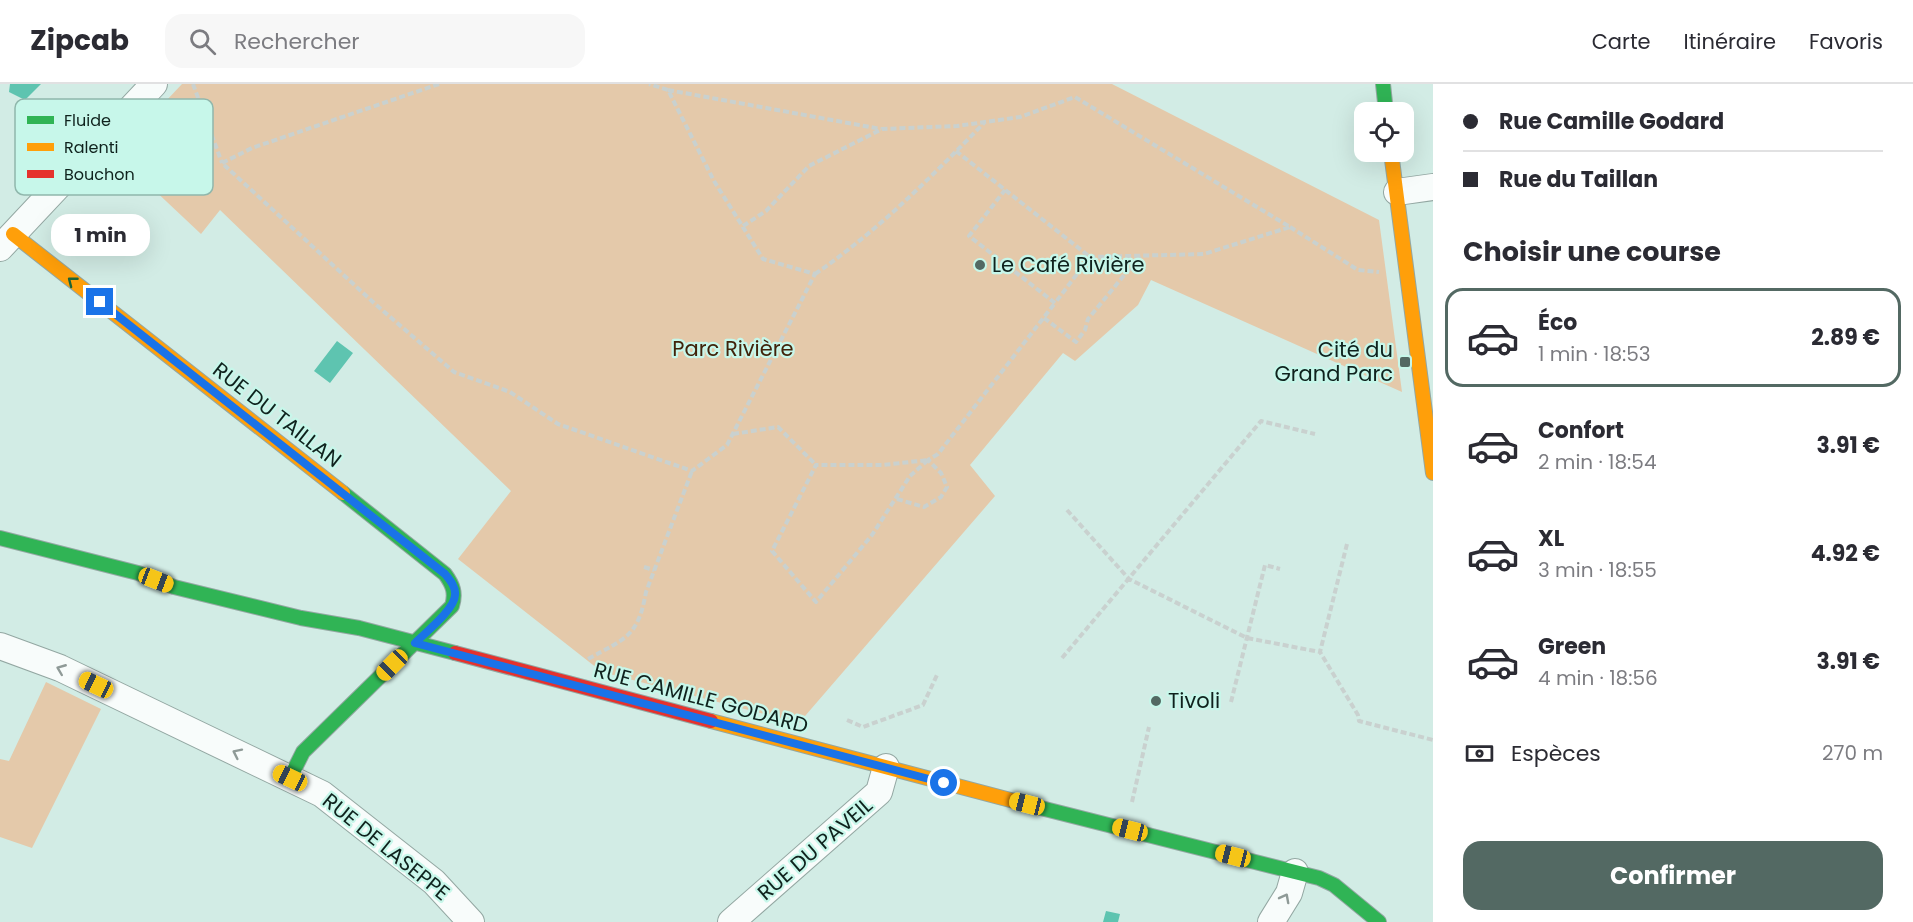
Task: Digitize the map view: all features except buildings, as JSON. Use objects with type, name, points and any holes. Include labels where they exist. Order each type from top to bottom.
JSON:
[{"type":"street","points":[[140,99],[154,84]]},
{"type":"street","points":[[1383,84],[1385,102]]},
{"type":"street","points":[[1393,162],[1433,473]]},
{"type":"street","points":[[1396,192],[1433,187]]},
{"type":"street","points":[[7,241],[50,195]]},
{"type":"street","name":"RUE DU TAILLAN","points":[[7,241],[445,574],[454,586],[456,595],[452,606],[303,752],[290,778]]},
{"type":"street","name":"RUE CAMILLE GODARD","points":[[0,538],[138,573],[174,587],[415,643],[1295,872],[1334,885],[1379,922]]},
{"type":"street","name":"RUE DE LASEPPE","points":[[0,646],[20,656],[60,668],[322,794],[434,882],[471,922]]},
{"type":"street","name":"RUE DU PAVEIL","points":[[730,922],[879,792],[886,767]]},
{"type":"street","points":[[1271,922],[1289,893],[1295,872]]},
{"type":"path","points":[[193,84],[199,99]]},
{"type":"path","points":[[222,163],[252,148],[439,84]]},
{"type":"path","points":[[648,84],[668,90],[882,129],[985,122],[1020,117],[1075,97],[1358,270],[1386,273]]},
{"type":"path","points":[[668,90],[714,181],[763,259],[815,274]]},
{"type":"path","points":[[586,660],[635,631],[654,570],[692,471],[728,445],[815,274],[860,244],[985,122]]},
{"type":"path","points":[[742,226],[766,211],[809,166],[882,129]]},
{"type":"path","points":[[213,138],[222,163],[374,303],[454,372],[510,392],[558,424],[692,471]]},
{"type":"path","points":[[956,152],[1090,257],[1204,254],[1290,227]]},
{"type":"path","points":[[1005,190],[969,236],[1055,303]]},
{"type":"path","points":[[1044,318],[1076,342],[1085,330],[1088,319],[1140,256]]},
{"type":"path","points":[[816,465],[772,551],[816,602],[872,535],[910,476],[938,454],[1090,257]]},
{"type":"path","points":[[1062,658],[1261,421],[1315,434]]},
{"type":"path","points":[[733,434],[778,427],[816,465],[883,465],[928,460]]},
{"type":"path","points":[[897,499],[924,507],[941,497],[947,487],[940,473],[928,460]]},
{"type":"path","points":[[1067,510],[1129,579],[1247,638],[1320,652]]},
{"type":"path","points":[[1347,544],[1320,652],[1358,715],[1359,721],[1433,741]]},
{"type":"path","points":[[1231,702],[1265,565],[1280,569]]},
{"type":"path","points":[[644,567],[654,570]]},
{"type":"path","points":[[847,720],[863,727],[922,705],[937,675]]},
{"type":"path","points":[[1130,830],[1132,801],[1149,727]]},
{"type":"green space","name":"Parc Rivière","points":[[182,84],[1112,84],[1379,220],[1402,392],[1151,280],[1138,305],[1075,361],[1063,353],[970,465],[995,496],[799,723],[602,672],[458,559],[511,491],[220,210],[201,234],[160,195],[213,195],[213,99],[168,99]]},
{"type":"green space","points":[[46,682],[101,709],[32,848],[0,837],[0,759],[9,761]]},
{"type":"shaded area","points":[[10,84],[41,84],[26,99],[9,92]]},
{"type":"shaded area","points":[[337,341],[353,353],[330,383],[314,371]]},
{"type":"shaded area","points":[[1106,911],[1120,914],[1118,922],[1103,922]]},
{"type":"traffic: fast","points":[[1383,84],[1385,102]]},
{"type":"traffic: fast","points":[[290,778],[303,752],[452,606],[454,597],[453,589],[445,574],[343,493]]},
{"type":"traffic: fast","points":[[0,538],[138,573],[174,587],[301,618],[359,628],[455,653]]},
{"type":"traffic: fast","points":[[1029,805],[1319,878],[1334,885],[1379,922]]},
{"type":"traffic: slow","points":[[1392,162],[1433,473]]},
{"type":"traffic: slow","points":[[13,234],[343,493]]},
{"type":"traffic: slow","points":[[711,721],[1029,805]]},
{"type":"traffic: jam","points":[[455,653],[711,721]]},
{"type":"place","name":"Le Café Rivière","points":[[980,265]]},
{"type":"place","name":"Cité du Grand Parc","points":[[1405,362]]},
{"type":"place","name":"Tivoli","points":[[1156,701]]},
{"type":"route","points":[[100,302],[445,574],[454,586],[456,595],[452,606],[415,643],[944,783]]}]
